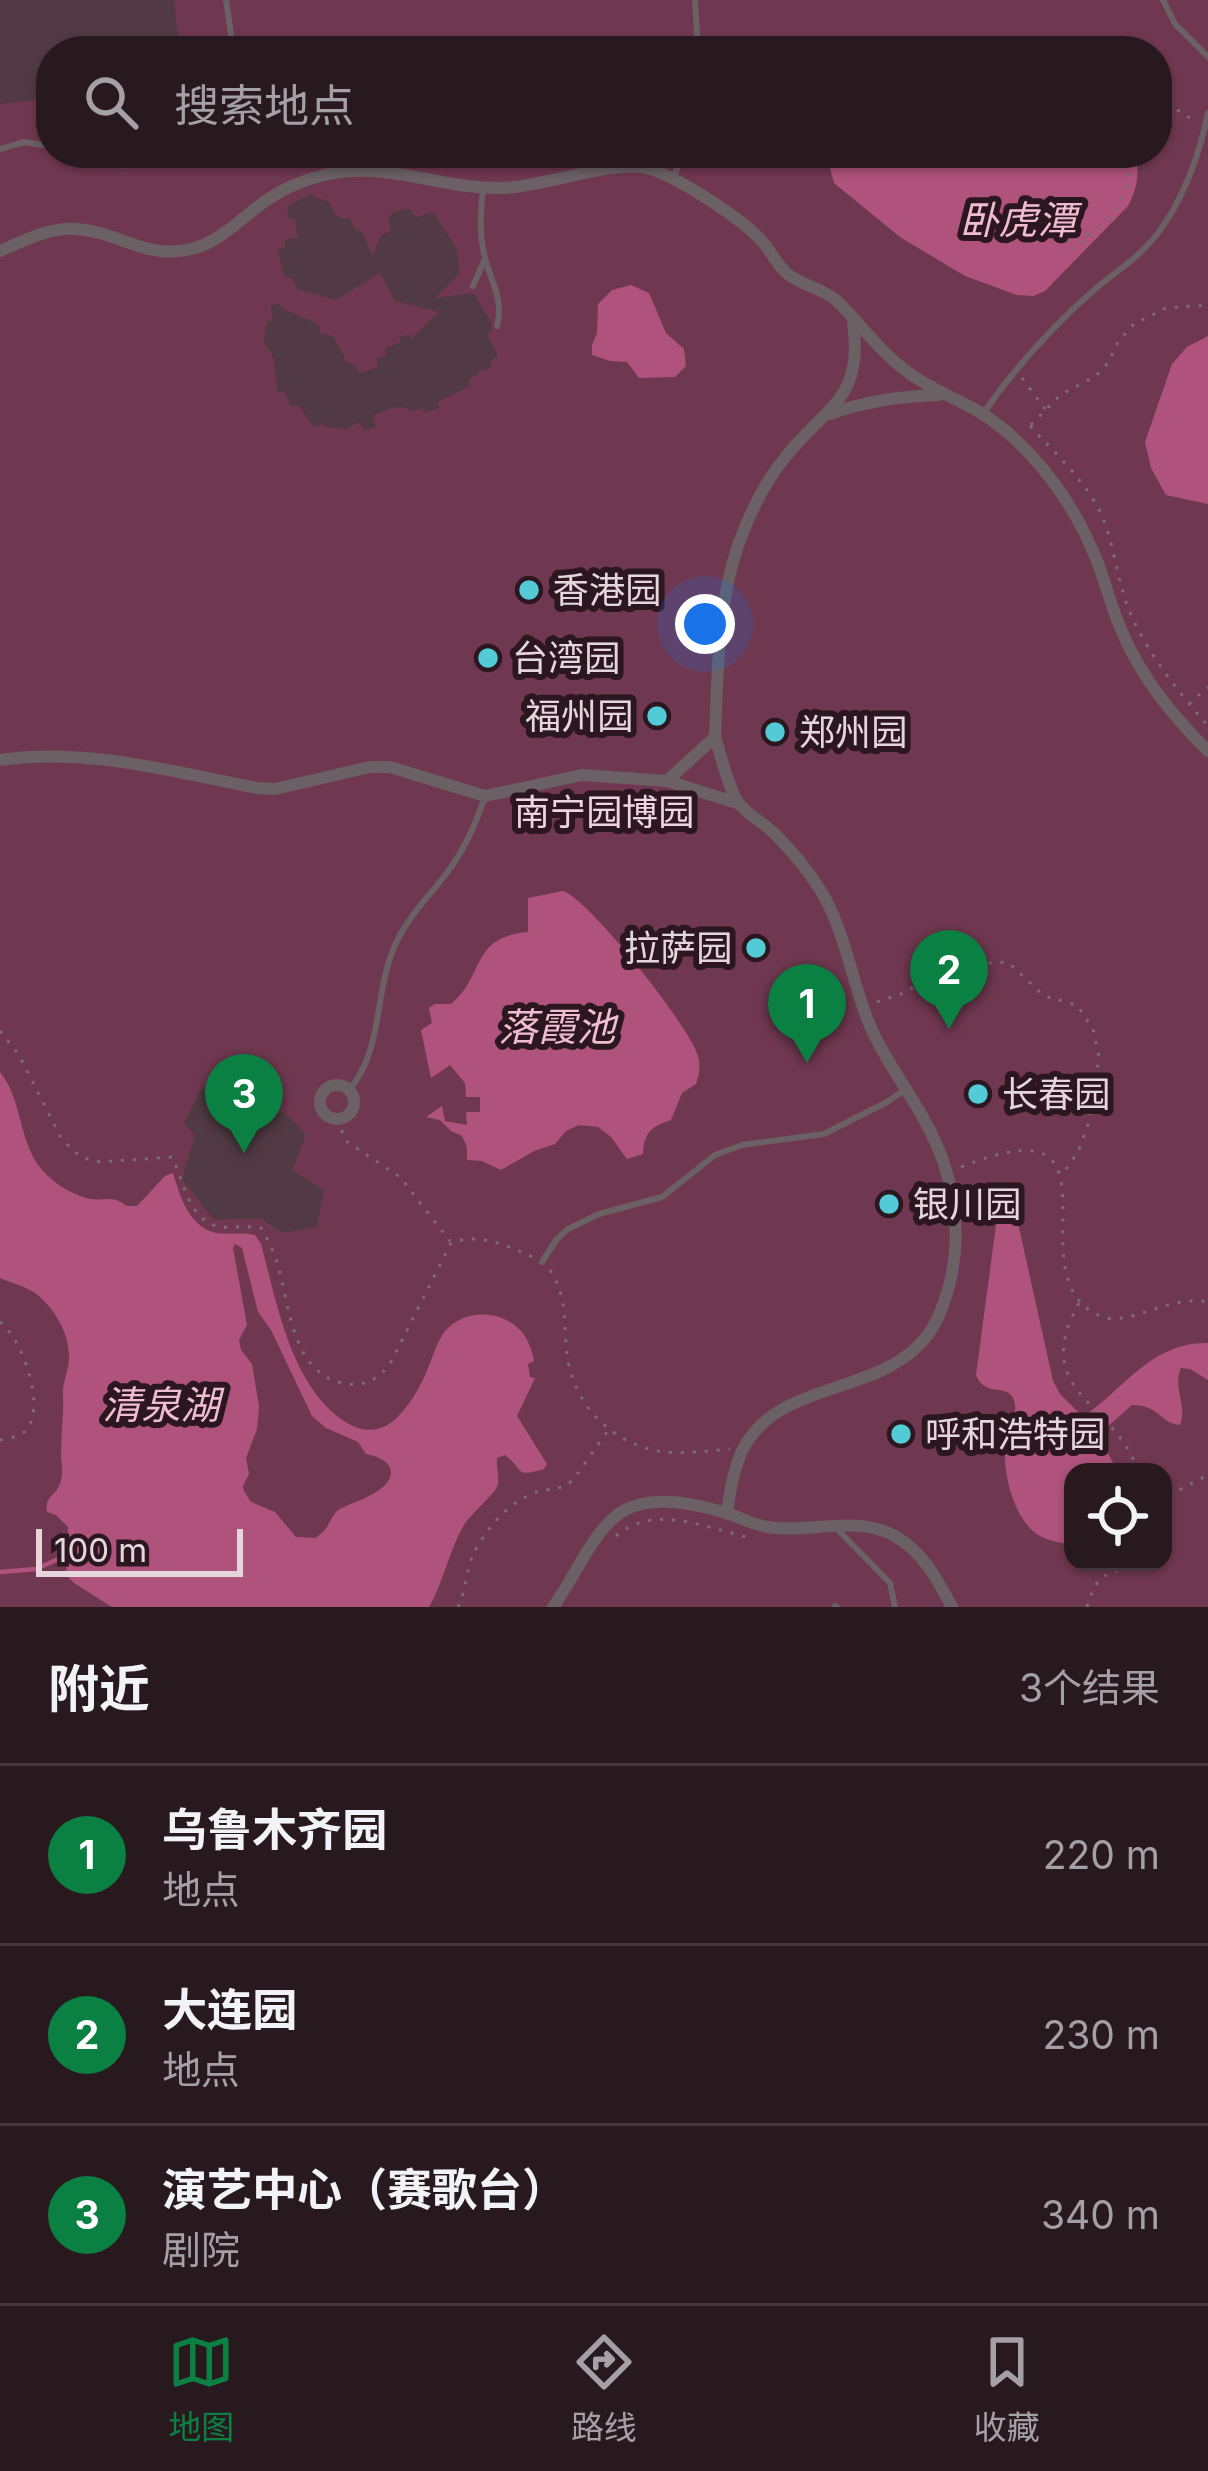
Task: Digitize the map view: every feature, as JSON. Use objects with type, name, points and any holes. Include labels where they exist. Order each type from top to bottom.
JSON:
[{"type":"street","points":[[0,251],[40,233],[65,229],[83,229],[152,252],[191,250],[212,242],[290,186],[344,171],[389,170],[483,189],[535,186],[623,168]]},
{"type":"street","points":[[648,168],[673,178],[740,221],[789,274],[835,299],[898,364],[983,414],[1012,437],[1066,500],[1098,564],[1124,636],[1153,689],[1208,751]]},
{"type":"street","points":[[737,802],[715,737],[724,602],[740,540],[761,491],[845,391],[855,369],[853,320]]},
{"type":"street","points":[[829,414],[887,398],[942,394]]},
{"type":"street","points":[[667,781],[715,737]]},
{"type":"street","points":[[0,760],[110,759],[274,789],[370,767],[390,767],[484,796],[582,775],[667,781],[737,802],[775,835],[824,896],[833,915],[874,1035],[928,1126],[948,1172],[957,1223],[943,1307],[925,1339],[904,1359],[872,1377],[811,1395],[784,1408],[754,1433],[734,1472],[727,1513]]},
{"type":"street","points":[[334,1085],[349,1090],[353,1106],[347,1116],[337,1119],[322,1111],[322,1095],[334,1085]]},
{"type":"street","points":[[553,1607],[606,1524],[620,1512],[650,1502],[727,1513],[764,1527],[858,1524],[892,1534],[916,1550],[952,1607]]},
{"type":"lane","points":[[226,0],[231,36]]},
{"type":"lane","points":[[695,0],[697,36]]},
{"type":"lane","points":[[1163,0],[1175,23],[1208,57]]},
{"type":"lane","points":[[983,414],[1044,336],[1156,236],[1194,166],[1208,113]]},
{"type":"lane","points":[[0,149],[36,144]]},
{"type":"lane","points":[[673,178],[677,168]]},
{"type":"lane","points":[[483,189],[480,218],[485,259],[498,301],[497,326]]},
{"type":"lane","points":[[473,286],[485,259]]},
{"type":"lane","points":[[349,1090],[374,1044],[394,945],[471,835],[484,796]]},
{"type":"lane","points":[[542,1262],[568,1229],[599,1214],[662,1197],[715,1155],[742,1145],[824,1134],[906,1089]]},
{"type":"lane","points":[[833,1526],[890,1583],[895,1607]]},
{"type":"path","points":[[1172,108],[1205,125]]},
{"type":"path","points":[[1088,236],[1126,195],[1130,168]]},
{"type":"path","points":[[1208,304],[1149,314],[1134,324],[1096,376],[1060,395],[1030,426],[1095,502],[1129,608],[1150,647],[1208,726]]},
{"type":"path","points":[[1016,369],[1046,411]]},
{"type":"path","points":[[1189,704],[1208,687]]},
{"type":"path","points":[[862,1006],[907,992],[942,970],[997,962],[1009,963],[1044,996],[1077,1005],[1093,1029],[1100,1057],[1089,1122],[1062,1175]]},
{"type":"path","points":[[0,1031],[20,1055],[62,1140],[81,1157],[100,1162],[172,1157],[182,1185],[213,1226],[261,1228],[277,1262],[289,1318],[319,1374],[358,1385],[376,1380],[389,1366],[451,1243],[489,1240],[542,1262],[560,1286],[574,1386],[609,1430],[663,1452],[744,1448]]},
{"type":"path","points":[[337,1119],[346,1141],[400,1177],[451,1243]]},
{"type":"path","points":[[948,1172],[998,1152],[1019,1149],[1055,1162],[1062,1175],[1065,1273],[1080,1302],[1102,1317],[1128,1317],[1171,1302],[1208,1301]]},
{"type":"path","points":[[1080,1302],[1066,1334],[1063,1354],[1068,1377],[1131,1451],[1135,1463]]},
{"type":"path","points":[[0,1322],[21,1348],[33,1405],[26,1431],[0,1440]]},
{"type":"path","points":[[458,1607],[473,1554],[504,1513],[527,1496],[574,1480],[609,1430]]},
{"type":"path","points":[[1172,1494],[1208,1475]]},
{"type":"path","points":[[610,1541],[623,1529],[654,1519],[760,1539]]},
{"type":"path","points":[[1087,1607],[1091,1593],[1111,1571]]},
{"type":"green space","name":"南宁园博园","points":[[0,0],[1208,0],[1208,1607],[0,1607]]},
{"type":"water","name":"卧虎潭","points":[[830,168],[1137,168],[1137,174],[1128,206],[1045,291],[1033,296],[965,276],[900,237],[834,183]]},
{"type":"water","points":[[631,285],[649,293],[666,333],[684,349],[686,366],[675,377],[639,378],[627,362],[592,355],[598,304],[612,290]]},
{"type":"water","points":[[1208,336],[1208,504],[1166,495],[1151,468],[1145,442],[1172,364],[1187,347]]},
{"type":"water","name":"落霞池","points":[[563,891],[594,916],[659,993],[691,1041],[699,1060],[698,1077],[682,1093],[671,1120],[650,1131],[643,1154],[627,1159],[598,1127],[579,1125],[555,1144],[501,1170],[467,1160],[462,1136],[440,1120],[426,1117],[442,1106],[445,1121],[467,1125],[466,1112],[480,1112],[480,1097],[466,1097],[465,1083],[450,1065],[431,1078],[421,1030],[432,1023],[429,1008],[451,1004],[462,992],[487,949],[509,935],[528,932],[528,898]]},
{"type":"water","name":"清泉湖","points":[[0,1072],[38,1165],[62,1187],[90,1199],[137,1206],[173,1173],[187,1209],[199,1224],[216,1233],[255,1235],[300,1368],[330,1409],[354,1427],[376,1429],[398,1417],[418,1390],[442,1336],[456,1322],[487,1315],[515,1326],[531,1349],[534,1361],[528,1364],[530,1377],[535,1378],[517,1416],[547,1464],[528,1473],[505,1455],[497,1458],[497,1487],[464,1525],[429,1607],[112,1607],[66,1575],[68,1527],[47,1512],[62,1473],[63,1390],[69,1358],[64,1331],[35,1293],[0,1278]],"holes":[[[235,1244],[242,1248],[258,1312],[312,1416],[358,1442],[366,1454],[391,1469],[383,1487],[338,1510],[315,1538],[296,1537],[275,1512],[251,1502],[244,1491],[249,1474],[246,1458],[257,1429],[259,1406],[252,1364],[239,1340],[247,1325],[233,1248]]]},
{"type":"water","points":[[1009,1212],[1016,1214],[1053,1381],[1083,1417],[1155,1358],[1208,1343],[1208,1380],[1181,1368],[1180,1425],[1149,1408],[1132,1405],[1098,1435],[1113,1463],[1064,1463],[1064,1543],[1041,1536],[1021,1517],[1005,1465],[1013,1398],[986,1387],[976,1375],[996,1225]]},
{"type":"building","points":[[0,0],[174,0],[178,36],[36,36],[36,100],[0,104]]},
{"type":"building","points":[[313,193],[329,202],[336,216],[349,217],[373,256],[381,235],[391,231],[388,219],[393,213],[410,209],[416,218],[435,215],[457,250],[460,273],[435,298],[473,293],[490,320],[492,331],[487,335],[498,356],[491,360],[492,367],[468,379],[470,386],[437,402],[440,407],[425,413],[423,408],[391,408],[372,416],[376,427],[365,430],[359,422],[347,429],[314,427],[299,406],[291,406],[285,393],[277,391],[274,359],[264,342],[267,322],[273,320],[271,305],[280,304],[318,324],[321,334],[333,336],[347,362],[360,373],[378,367],[377,358],[386,356],[385,348],[408,334],[411,339],[439,312],[395,301],[380,273],[336,300],[297,289],[292,278],[285,277],[277,249],[285,248],[285,239],[298,238],[287,206]]},
{"type":"building","points":[[201,1089],[233,1091],[246,1122],[284,1112],[306,1135],[292,1170],[324,1190],[317,1227],[282,1233],[260,1218],[214,1220],[182,1179],[195,1136],[184,1123]]},
{"type":"waterway","points":[[0,1572],[36,1569],[65,1556]]},
{"type":"place","name":"香港园","points":[[529,590]]},
{"type":"place","name":"台湾园","points":[[488,658]]},
{"type":"place","name":"福州园","points":[[657,716]]},
{"type":"place","name":"郑州园","points":[[775,732]]},
{"type":"place","name":"拉萨园","points":[[756,948]]},
{"type":"place","name":"大连园","points":[[949,1029]]},
{"type":"place","name":"乌鲁木齐园","points":[[807,1063]]},
{"type":"place","name":"长春园","points":[[978,1094]]},
{"type":"place","name":"演艺中心（赛歌台）","points":[[244,1153]]},
{"type":"place","name":"银川园","points":[[889,1204]]},
{"type":"place","name":"呼和浩特园","points":[[901,1434]]}]
